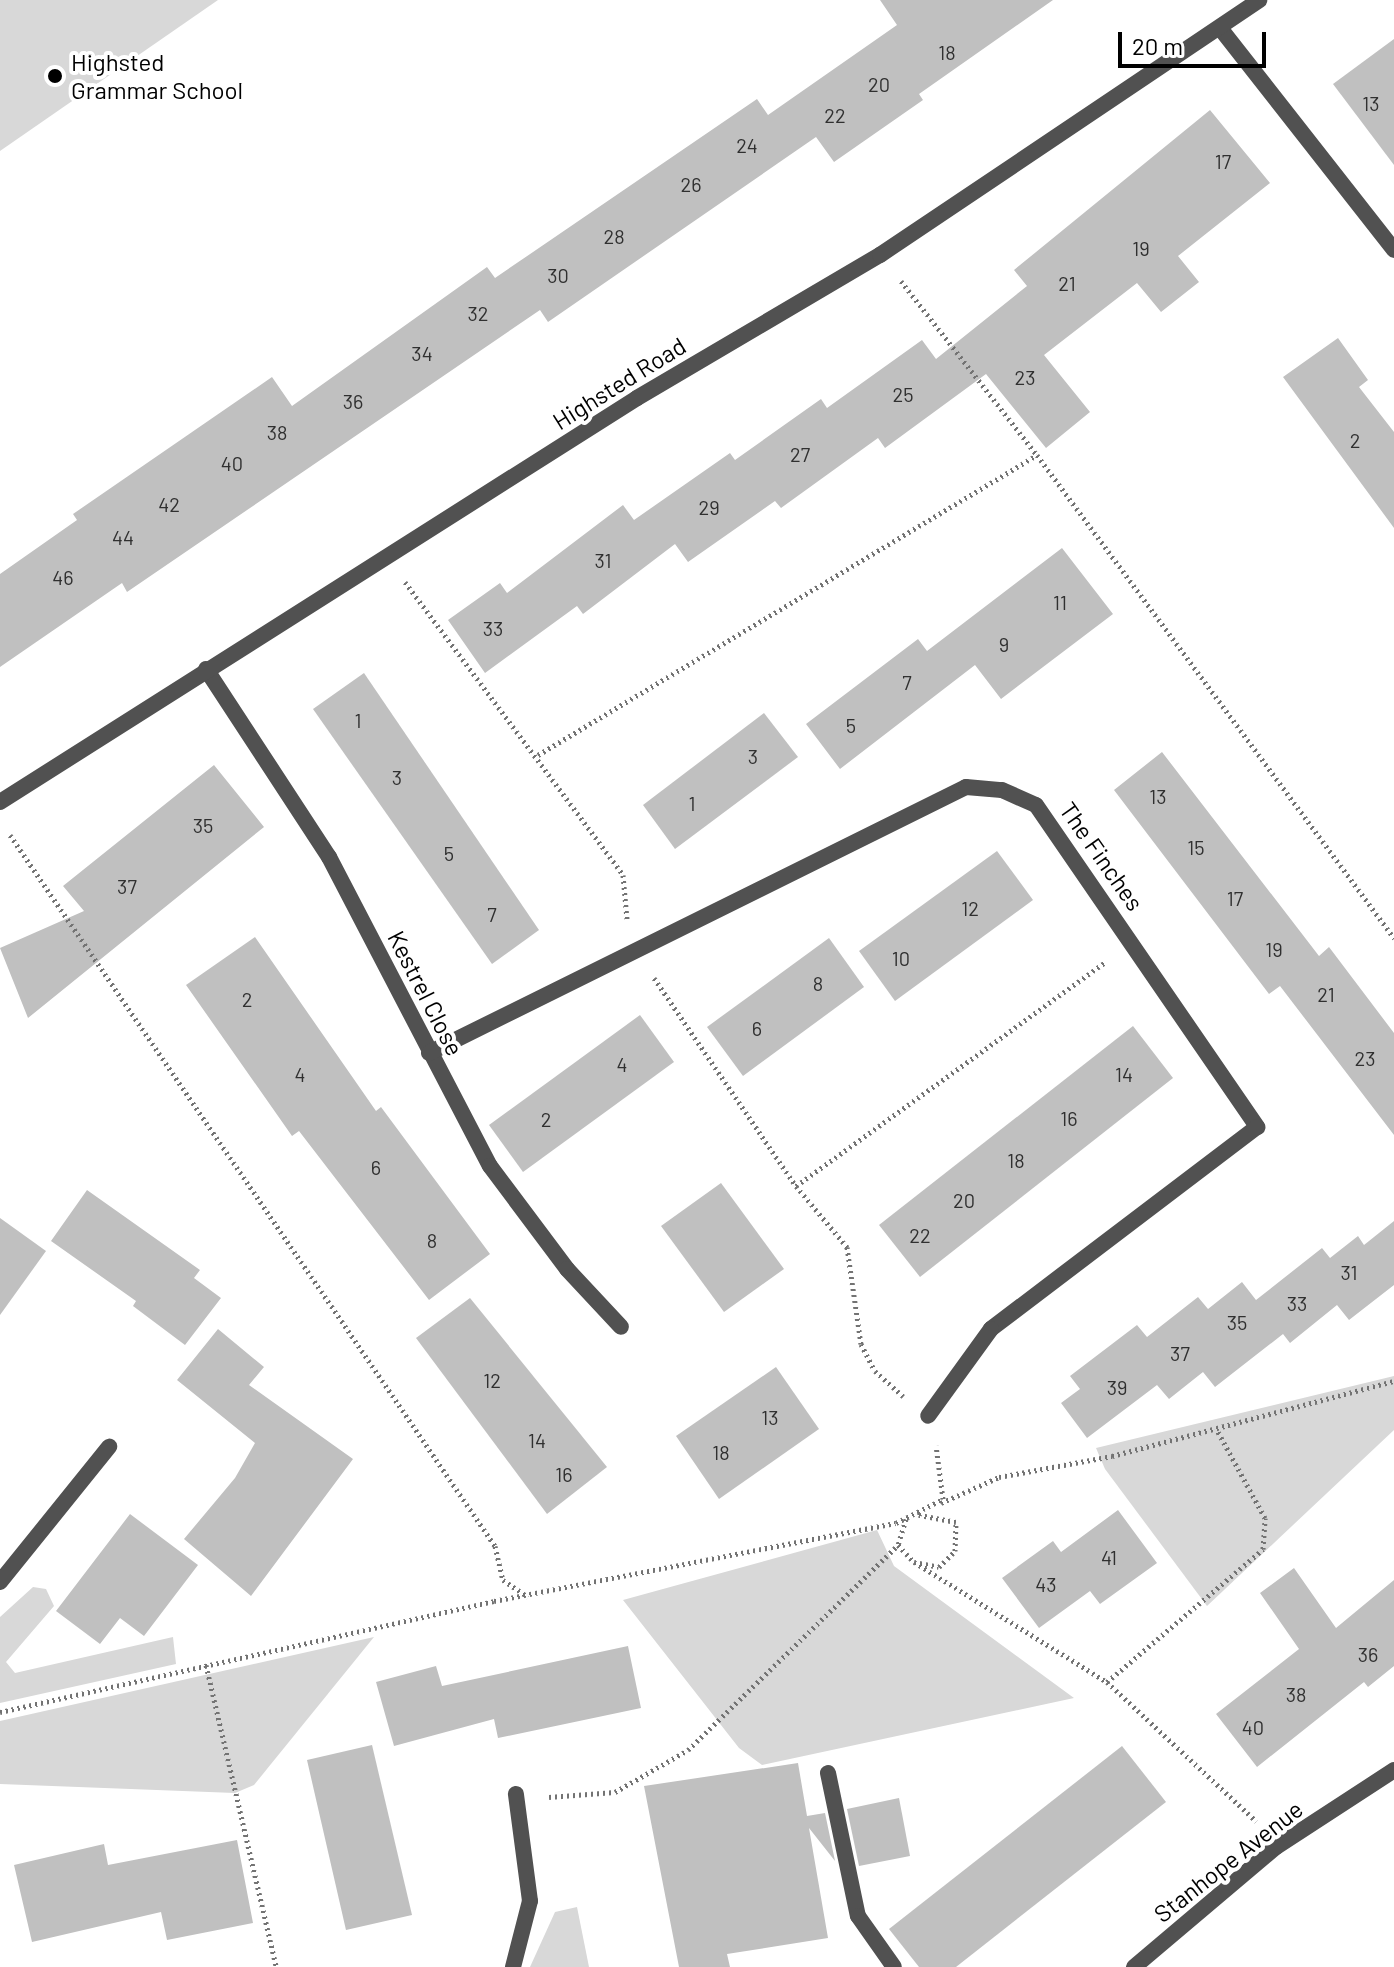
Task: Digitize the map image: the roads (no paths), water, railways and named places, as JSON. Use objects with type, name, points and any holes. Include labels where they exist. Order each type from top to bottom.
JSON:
[{"type":"street","name":"Highsted Road","points":[[0,802],[637,398],[880,255],[1259,0]]},
{"type":"street","points":[[1220,28],[1394,250]]},
{"type":"street","name":"Kestrel Close","points":[[206,669],[329,857],[490,1166],[567,1269],[621,1327]]},
{"type":"street","name":"The Finches","points":[[429,1053],[966,787],[1002,790],[1036,805],[1133,942],[1257,1127],[991,1329],[928,1416]]},
{"type":"street","points":[[0,1582],[109,1447]]},
{"type":"street","name":"Stanhope Avenue","points":[[1134,1967],[1276,1847],[1394,1770]]},
{"type":"street","points":[[828,1773],[858,1916],[894,1967]]},
{"type":"street","points":[[513,1967],[530,1901],[516,1794]]},
{"type":"place","name":"Highsted Grammar School","points":[[55,76]]}]
